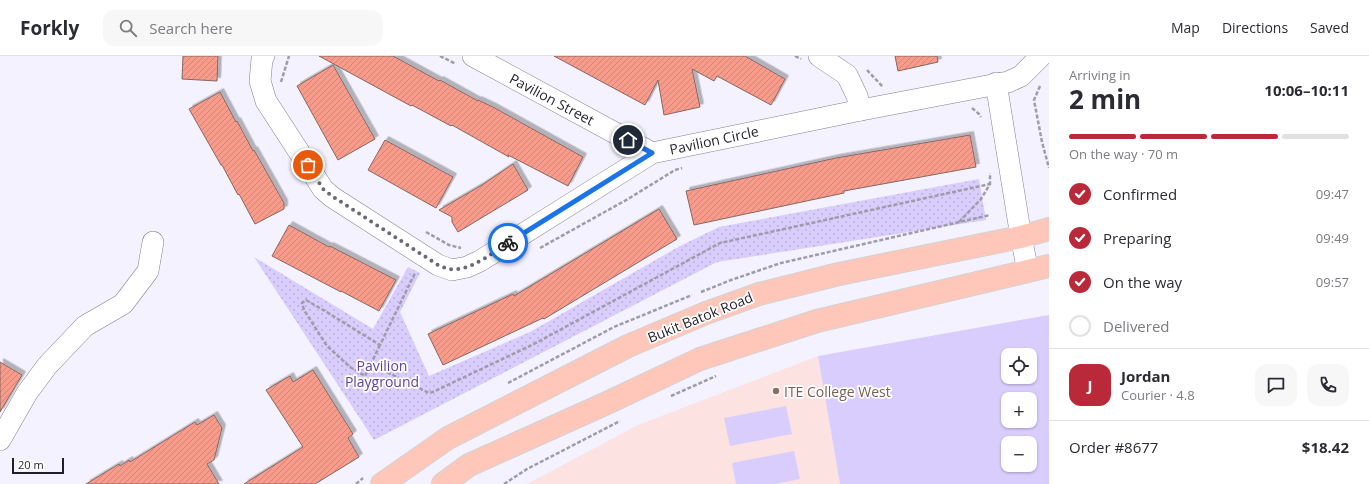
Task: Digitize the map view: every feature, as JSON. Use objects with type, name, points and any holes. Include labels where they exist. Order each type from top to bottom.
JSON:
[{"type":"main road","name":"Bukit Batok Road","points":[[382,484],[448,438],[628,346],[706,313],[759,294],[840,274],[1021,237],[1049,229]]},
{"type":"main road","points":[[443,484],[469,465],[607,403],[700,359],[817,321],[1039,268]]},
{"type":"street","name":"Pavilion Circle","points":[[264,56],[260,81],[266,101],[323,189],[438,265],[452,270],[467,267],[480,261],[652,153],[996,83],[1008,82],[1021,76],[1041,56]]},
{"type":"street","name":"Pavilion Street","points":[[473,56],[652,153]]},
{"type":"street","points":[[819,56],[847,75],[858,96],[861,110]]},
{"type":"street","points":[[996,83],[1021,237],[1039,268]]},
{"type":"street","points":[[0,440],[27,393],[47,366],[85,326],[123,304],[148,271],[153,242]]},
{"type":"path","points":[[863,65],[886,91]]},
{"type":"path","points":[[1044,82],[1039,87],[1034,100],[1042,142],[1049,168]]},
{"type":"path","points":[[969,105],[979,114],[982,119]]},
{"type":"path","points":[[538,249],[676,170],[688,166]]},
{"type":"path","points":[[958,222],[981,199],[990,184],[990,169]]},
{"type":"path","points":[[371,364],[430,393],[534,344],[720,243],[990,184]]},
{"type":"path","points":[[380,345],[306,300],[302,304],[304,310],[327,346],[350,367],[365,376],[371,364],[415,272]]},
{"type":"path","points":[[668,398],[717,376]]},
{"type":"path","points":[[504,484],[527,469],[626,417]]},
{"type":"shaded area","name":"ITE College West","points":[[818,356],[840,484],[527,484],[638,425]]},
{"type":"green space","name":"Pavilion Playground","points":[[979,179],[986,220],[717,262],[374,440],[254,257],[373,329],[408,267],[420,273],[400,312],[429,376],[530,332],[680,246],[719,227]]},
{"type":"green space","points":[[1049,315],[1049,484],[840,484],[818,356]]},
{"type":"green space","points":[[786,406],[792,434],[730,446],[724,418]]},
{"type":"green space","points":[[794,451],[800,479],[775,484],[736,484],[732,463]]},
{"type":"building","points":[[183,56],[218,56],[217,81],[182,79]]},
{"type":"building","points":[[319,56],[393,56],[478,101],[493,107],[583,157],[568,186],[508,155],[509,157],[452,125],[451,126],[412,105],[411,106]]},
{"type":"building","points":[[554,56],[745,56],[785,79],[771,105],[717,76],[714,81],[692,69],[700,107],[664,115],[658,80],[645,105]]},
{"type":"building","points":[[895,56],[937,56],[938,62],[898,71]]},
{"type":"building","points":[[333,65],[375,139],[338,160],[297,86]]},
{"type":"building","points":[[220,92],[284,203],[284,209],[255,224],[189,109]]},
{"type":"building","points":[[970,135],[976,167],[844,191],[844,193],[694,225],[686,191],[836,158]]},
{"type":"building","points":[[385,140],[453,177],[436,208],[368,170]]},
{"type":"building","points":[[513,164],[528,190],[458,232],[452,222],[452,217],[439,210],[482,185]]},
{"type":"building","points":[[659,209],[677,239],[544,319],[543,318],[443,365],[428,334],[513,294],[514,296]]},
{"type":"building","points":[[289,225],[329,247],[330,246],[396,280],[379,311],[272,256]]},
{"type":"building","points":[[0,362],[22,375],[0,412]]},
{"type":"building","points":[[313,370],[353,434],[348,438],[359,457],[315,484],[244,484],[303,447],[266,390],[290,376],[293,382]]},
{"type":"building","points":[[214,415],[222,428],[214,460],[207,464],[219,484],[86,484],[119,464],[120,466],[129,460],[130,462],[195,422],[197,425]]},
{"type":"way so far","points":[[308,165],[323,189],[332,196],[438,265],[452,270],[467,267],[480,261],[508,243]]},
{"type":"place","name":"ITE College West","points":[[776,391]]},
{"type":"route","points":[[508,243],[652,153],[628,140]]}]
